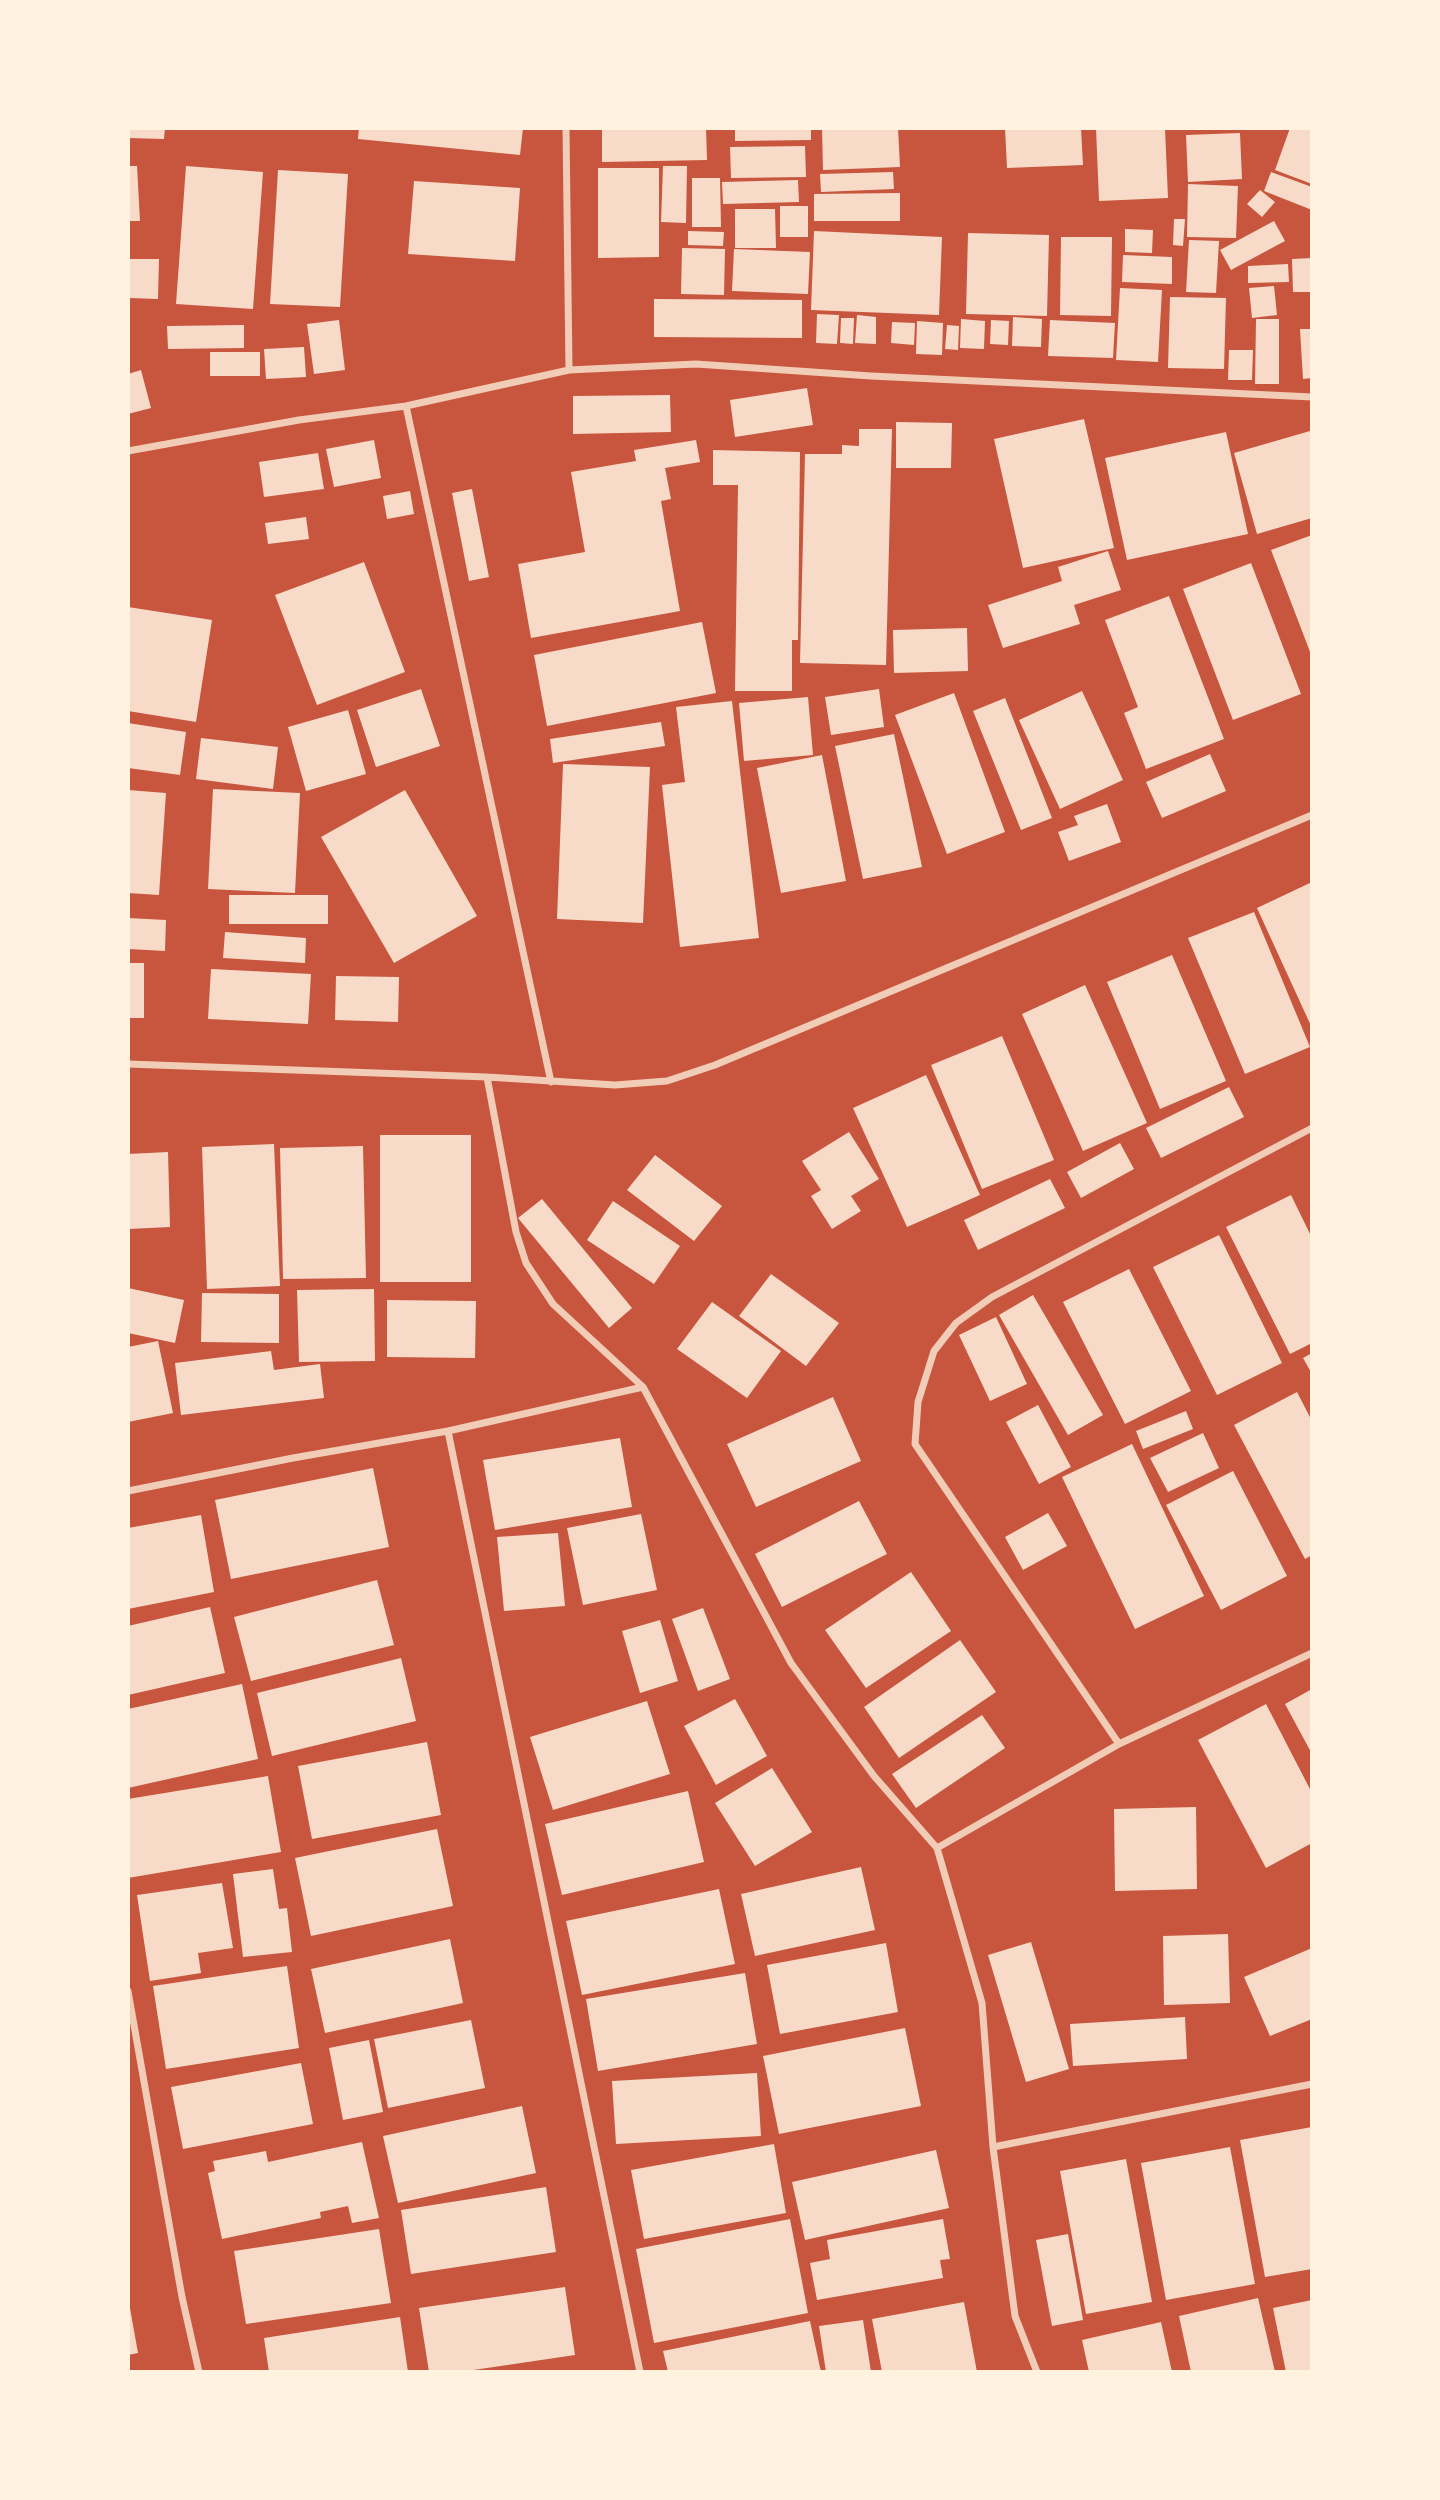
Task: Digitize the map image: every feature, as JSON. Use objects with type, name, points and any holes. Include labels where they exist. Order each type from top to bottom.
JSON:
[{"type":"street","points":[[566,128],[569,370]]},
{"type":"street","points":[[128,451],[299,420],[406,406],[569,370],[696,364],[871,376],[1312,397]]},
{"type":"street","points":[[406,406],[551,1082]]},
{"type":"street","points":[[128,1063],[487,1077],[615,1085],[667,1081],[715,1065],[1312,815]]},
{"type":"street","points":[[487,1077],[516,1232],[526,1264],[552,1304],[643,1387],[791,1663],[874,1776],[937,1848],[982,2003],[993,2147],[1015,2316],[1037,2372]]},
{"type":"street","points":[[1119,1744],[915,1444],[918,1402],[934,1351],[956,1323],[992,1297],[1312,1128]]},
{"type":"street","points":[[128,1491],[448,1431],[643,1387]]},
{"type":"street","points":[[448,1431],[640,2372]]},
{"type":"street","points":[[937,1848],[1119,1744],[1312,1653]]},
{"type":"street","points":[[128,1991],[182,2297],[199,2372]]},
{"type":"street","points":[[993,2147],[1312,2084]]},
{"type":"building","points":[[128,128],[165,128],[164,139],[128,138]]},
{"type":"building","points":[[359,128],[523,128],[520,155],[358,139]]},
{"type":"building","points":[[602,128],[706,128],[707,160],[602,162]]},
{"type":"building","points":[[735,128],[811,128],[811,140],[735,141]]},
{"type":"building","points":[[822,128],[898,128],[900,167],[823,170]]},
{"type":"building","points":[[1005,128],[1081,128],[1083,165],[1007,168]]},
{"type":"building","points":[[1096,128],[1165,128],[1168,198],[1099,201]]},
{"type":"building","points":[[1290,128],[1312,128],[1312,184],[1275,170]]},
{"type":"building","points":[[1240,133],[1242,179],[1188,182],[1186,135]]},
{"type":"building","points":[[805,146],[806,177],[731,178],[730,147]]},
{"type":"building","points":[[128,166],[137,166],[140,221],[128,221]]},
{"type":"building","points":[[186,166],[263,172],[253,309],[176,304]]},
{"type":"building","points":[[663,166],[687,166],[686,223],[661,222]]},
{"type":"building","points":[[598,168],[659,168],[659,257],[598,258]]},
{"type":"building","points":[[278,170],[348,174],[340,307],[270,304]]},
{"type":"building","points":[[893,172],[894,189],[821,192],[820,174]]},
{"type":"building","points":[[1271,172],[1312,187],[1312,210],[1264,191]]},
{"type":"building","points":[[692,178],[720,178],[721,227],[692,227]]},
{"type":"building","points":[[798,180],[799,202],[723,204],[722,182]]},
{"type":"building","points":[[414,181],[520,188],[515,261],[408,254]]},
{"type":"building","points":[[1188,184],[1238,186],[1236,238],[1187,237]]},
{"type":"building","points":[[1260,190],[1275,202],[1262,217],[1247,204]]},
{"type":"building","points":[[900,193],[900,221],[814,221],[814,194]]},
{"type":"building","points":[[780,206],[808,206],[808,237],[780,237]]},
{"type":"building","points":[[735,209],[775,209],[776,248],[735,248]]},
{"type":"building","points":[[1174,219],[1185,219],[1183,246],[1173,245]]},
{"type":"building","points":[[1274,221],[1285,241],[1231,270],[1220,250]]},
{"type":"building","points":[[1125,229],[1153,230],[1152,253],[1125,252]]},
{"type":"building","points":[[688,231],[724,232],[723,246],[688,245]]},
{"type":"building","points":[[814,231],[942,237],[939,315],[811,310]]},
{"type":"building","points":[[968,233],[1049,235],[1047,316],[966,314]]},
{"type":"building","points":[[1061,237],[1112,237],[1111,316],[1060,315]]},
{"type":"building","points":[[1189,240],[1219,241],[1216,293],[1186,292]]},
{"type":"building","points":[[682,248],[725,249],[724,295],[681,294]]},
{"type":"building","points":[[734,249],[810,252],[808,294],[732,291]]},
{"type":"building","points":[[1123,255],[1172,257],[1172,284],[1122,282]]},
{"type":"building","points":[[1312,258],[1312,292],[1293,292],[1292,259]]},
{"type":"building","points":[[130,259],[159,259],[158,299],[129,298]]},
{"type":"building","points":[[1288,264],[1289,282],[1248,283],[1248,266]]},
{"type":"building","points":[[1274,286],[1277,315],[1252,318],[1249,288]]},
{"type":"building","points":[[1120,288],[1162,290],[1158,362],[1116,360]]},
{"type":"building","points":[[1170,297],[1226,298],[1224,369],[1168,368]]},
{"type":"building","points":[[654,299],[802,300],[802,338],[654,337]]},
{"type":"building","points":[[817,314],[839,315],[837,344],[816,343]]},
{"type":"building","points":[[857,315],[876,317],[876,344],[855,343]]},
{"type":"building","points":[[1013,317],[1042,319],[1041,347],[1012,346]]},
{"type":"building","points":[[841,318],[854,318],[853,344],[840,343]]},
{"type":"building","points":[[961,319],[985,321],[984,349],[960,348]]},
{"type":"building","points":[[1256,319],[1279,319],[1279,384],[1255,384]]},
{"type":"building","points":[[339,320],[345,370],[314,374],[307,324]]},
{"type":"building","points":[[991,320],[1009,321],[1008,345],[990,344]]},
{"type":"building","points":[[1050,320],[1115,323],[1113,358],[1048,356]]},
{"type":"building","points":[[917,321],[943,323],[942,355],[916,354]]},
{"type":"building","points":[[892,322],[915,323],[914,345],[891,343]]},
{"type":"building","points":[[244,325],[244,348],[168,349],[167,326]]},
{"type":"building","points":[[947,325],[959,326],[958,350],[945,349]]},
{"type":"building","points":[[1300,329],[1312,329],[1312,378],[1303,379]]},
{"type":"building","points":[[304,347],[306,377],[266,379],[264,349]]},
{"type":"building","points":[[1229,350],[1253,350],[1252,380],[1228,380]]},
{"type":"building","points":[[210,352],[260,352],[260,376],[210,376]]},
{"type":"building","points":[[141,370],[151,408],[128,414],[128,374]]},
{"type":"building","points":[[807,388],[813,425],[735,437],[730,400]]},
{"type":"building","points":[[670,395],[671,432],[573,434],[573,396]]},
{"type":"building","points":[[1084,419],[1114,548],[1023,568],[994,439]]},
{"type":"building","points":[[896,422],[952,423],[951,468],[896,468]]},
{"type":"building","points":[[859,429],[892,429],[886,665],[800,663],[805,454],[842,454],[842,445],[859,446]]},
{"type":"building","points":[[1310,431],[1312,518],[1257,534],[1234,453]]},
{"type":"building","points":[[1226,432],[1248,534],[1127,560],[1105,458]]},
{"type":"building","points":[[374,440],[381,478],[334,487],[326,449]]},
{"type":"building","points":[[696,440],[700,462],[665,468],[671,499],[661,501],[680,611],[531,638],[518,564],[585,552],[571,472],[636,461],[634,450]]},
{"type":"building","points":[[713,450],[800,452],[798,640],[792,640],[792,691],[735,691],[738,485],[713,485]]},
{"type":"building","points":[[318,453],[324,489],[264,497],[259,462]]},
{"type":"building","points":[[472,489],[489,577],[469,581],[452,493]]},
{"type":"building","points":[[410,491],[414,514],[387,519],[383,496]]},
{"type":"building","points":[[306,517],[309,539],[268,544],[265,523]]},
{"type":"building","points":[[1312,535],[1312,657],[1271,550]]},
{"type":"building","points":[[1108,551],[1121,590],[1074,605],[1080,624],[1003,648],[988,605],[1062,581],[1058,567]]},
{"type":"building","points":[[364,562],[405,672],[317,705],[275,595]]},
{"type":"building","points":[[1251,563],[1301,694],[1233,720],[1183,589]]},
{"type":"building","points":[[1169,596],[1224,739],[1146,769],[1124,713],[1138,707],[1105,620]]},
{"type":"building","points":[[128,607],[212,620],[196,722],[128,711]]},
{"type":"building","points":[[702,622],[716,693],[547,726],[534,655]]},
{"type":"building","points":[[967,628],[968,671],[894,673],[893,630]]},
{"type":"building","points":[[421,689],[440,746],[376,767],[357,710]]},
{"type":"building","points":[[879,689],[884,727],[831,735],[825,697]]},
{"type":"building","points":[[1082,691],[1123,780],[1060,809],[1019,720]]},
{"type":"building","points":[[954,693],[1005,832],[947,854],[895,715]]},
{"type":"building","points":[[808,697],[813,755],[744,761],[739,703]]},
{"type":"building","points":[[1005,698],[1052,818],[1021,830],[973,711]]},
{"type":"building","points":[[732,701],[759,938],[680,947],[662,785],[685,782],[676,707]]},
{"type":"building","points":[[348,710],[366,774],[306,791],[288,727]]},
{"type":"building","points":[[661,722],[665,746],[553,763],[550,739]]},
{"type":"building","points":[[128,723],[186,732],[180,775],[128,768]]},
{"type":"building","points":[[894,734],[922,867],[863,879],[835,746]]},
{"type":"building","points":[[201,738],[278,747],[273,789],[196,779]]},
{"type":"building","points":[[1210,754],[1226,791],[1162,818],[1146,782]]},
{"type":"building","points":[[822,755],[846,881],[781,893],[757,768]]},
{"type":"building","points":[[563,764],[650,767],[643,923],[557,919]]},
{"type":"building","points":[[213,789],[300,793],[295,893],[208,889]]},
{"type":"building","points":[[128,790],[166,793],[159,895],[128,893]]},
{"type":"building","points":[[405,790],[477,916],[394,963],[321,837]]},
{"type":"building","points":[[1107,804],[1121,842],[1069,861],[1058,832],[1078,825],[1074,816]]},
{"type":"building","points":[[1312,882],[1312,1028],[1257,908]]},
{"type":"building","points":[[229,895],[328,895],[328,924],[229,924]]},
{"type":"building","points":[[1254,912],[1310,1047],[1245,1074],[1188,938]]},
{"type":"building","points":[[128,918],[166,920],[165,951],[128,949]]},
{"type":"building","points":[[225,932],[306,938],[305,963],[223,958]]},
{"type":"building","points":[[1172,955],[1226,1081],[1160,1109],[1107,982]]},
{"type":"building","points":[[128,963],[144,963],[144,1018],[128,1018]]},
{"type":"building","points":[[211,969],[311,974],[308,1024],[208,1019]]},
{"type":"building","points":[[336,976],[399,977],[398,1022],[335,1020]]},
{"type":"building","points":[[1085,985],[1147,1123],[1083,1151],[1022,1014]]},
{"type":"building","points":[[1002,1036],[1054,1160],[982,1189],[931,1065]]},
{"type":"building","points":[[926,1075],[980,1195],[907,1227],[853,1108]]},
{"type":"building","points":[[1229,1087],[1244,1117],[1161,1158],[1146,1128]]},
{"type":"building","points":[[849,1132],[879,1179],[851,1196],[861,1211],[832,1229],[811,1196],[821,1190],[802,1161]]},
{"type":"building","points":[[380,1135],[471,1135],[471,1282],[380,1282]]},
{"type":"building","points":[[1120,1143],[1134,1169],[1081,1198],[1067,1172]]},
{"type":"building","points":[[274,1144],[280,1286],[207,1289],[202,1147]]},
{"type":"building","points":[[363,1146],[366,1278],[283,1279],[280,1148]]},
{"type":"building","points":[[168,1152],[170,1227],[128,1229],[128,1154]]},
{"type":"building","points":[[655,1155],[722,1206],[694,1241],[627,1190]]},
{"type":"building","points":[[1050,1179],[1065,1208],[978,1250],[964,1220]]},
{"type":"building","points":[[1291,1195],[1312,1238],[1312,1343],[1290,1354],[1226,1227]]},
{"type":"building","points":[[542,1199],[632,1308],[609,1328],[518,1218]]},
{"type":"building","points":[[613,1201],[680,1246],[654,1284],[587,1240]]},
{"type":"building","points":[[1219,1235],[1282,1363],[1217,1395],[1153,1267]]},
{"type":"building","points":[[1129,1269],[1191,1391],[1125,1424],[1063,1302]]},
{"type":"building","points":[[771,1274],[839,1323],[806,1366],[739,1316]]},
{"type":"building","points":[[128,1288],[184,1300],[175,1343],[128,1333]]},
{"type":"building","points":[[374,1289],[375,1361],[299,1362],[297,1290]]},
{"type":"building","points":[[202,1293],[279,1294],[279,1343],[201,1342]]},
{"type":"building","points":[[1033,1295],[1103,1415],[1068,1435],[999,1315]]},
{"type":"building","points":[[387,1300],[476,1301],[475,1358],[387,1357]]},
{"type":"building","points":[[712,1302],[781,1351],[747,1398],[677,1349]]},
{"type":"building","points":[[996,1317],[1027,1384],[990,1401],[959,1335]]},
{"type":"building","points":[[158,1341],[173,1413],[128,1422],[128,1347]]},
{"type":"building","points":[[271,1351],[274,1370],[320,1364],[324,1398],[181,1415],[175,1363]]},
{"type":"building","points":[[1312,1353],[1312,1374],[1303,1358]]},
{"type":"building","points":[[1297,1392],[1312,1421],[1312,1555],[1305,1559],[1234,1425]]},
{"type":"building","points":[[833,1397],[861,1461],[756,1507],[727,1444]]},
{"type":"building","points":[[1038,1405],[1071,1467],[1039,1484],[1006,1422]]},
{"type":"building","points":[[1186,1411],[1193,1429],[1143,1449],[1136,1431]]},
{"type":"building","points":[[1203,1433],[1219,1468],[1168,1492],[1150,1458]]},
{"type":"building","points":[[620,1438],[632,1507],[495,1530],[483,1460]]},
{"type":"building","points":[[1132,1444],[1204,1596],[1135,1629],[1062,1477]]},
{"type":"building","points":[[373,1468],[389,1547],[231,1579],[215,1500]]},
{"type":"building","points":[[1233,1471],[1287,1576],[1221,1610],[1166,1505]]},
{"type":"building","points":[[859,1501],[887,1554],[782,1607],[755,1554]]},
{"type":"building","points":[[1048,1513],[1067,1546],[1023,1570],[1005,1537]]},
{"type":"building","points":[[641,1514],[657,1590],[583,1605],[567,1528]]},
{"type":"building","points":[[201,1515],[214,1592],[128,1609],[128,1528]]},
{"type":"building","points":[[558,1533],[565,1606],[504,1611],[497,1537]]},
{"type":"building","points":[[911,1572],[951,1631],[866,1688],[825,1630]]},
{"type":"building","points":[[377,1580],[394,1645],[251,1681],[234,1617]]},
{"type":"building","points":[[210,1607],[225,1673],[128,1695],[128,1626]]},
{"type":"building","points":[[703,1608],[730,1679],[698,1691],[672,1619]]},
{"type":"building","points":[[660,1620],[678,1681],[640,1693],[622,1631]]},
{"type":"building","points":[[960,1640],[996,1692],[899,1758],[864,1707]]},
{"type":"building","points":[[401,1658],[416,1721],[272,1756],[257,1693]]},
{"type":"building","points":[[242,1684],[258,1759],[128,1788],[128,1709]]},
{"type":"building","points":[[1312,1689],[1312,1754],[1285,1704]]},
{"type":"building","points":[[735,1699],[767,1756],[716,1785],[684,1726]]},
{"type":"building","points":[[647,1701],[670,1774],[553,1810],[530,1737]]},
{"type":"building","points":[[1266,1704],[1312,1793],[1312,1843],[1266,1868],[1198,1740]]},
{"type":"building","points":[[982,1715],[1005,1748],[916,1808],[892,1774]]},
{"type":"building","points":[[427,1742],[441,1815],[312,1839],[298,1766]]},
{"type":"building","points":[[772,1768],[812,1832],[755,1866],[715,1803]]},
{"type":"building","points":[[268,1776],[281,1852],[128,1878],[128,1799]]},
{"type":"building","points":[[688,1791],[704,1862],[562,1895],[545,1824]]},
{"type":"building","points":[[1196,1807],[1197,1889],[1115,1891],[1114,1809]]},
{"type":"building","points":[[437,1829],[453,1906],[311,1936],[295,1858]]},
{"type":"building","points":[[861,1867],[875,1930],[755,1956],[741,1894]]},
{"type":"building","points":[[273,1869],[279,1909],[287,1908],[292,1952],[243,1957],[233,1874]]},
{"type":"building","points":[[222,1883],[233,1948],[198,1953],[201,1973],[150,1981],[137,1895]]},
{"type":"building","points":[[719,1889],[735,1964],[582,1995],[566,1921]]},
{"type":"building","points":[[1228,1934],[1230,2003],[1164,2005],[1163,1936]]},
{"type":"building","points":[[450,1939],[463,2003],[325,2033],[311,1969]]},
{"type":"building","points":[[1031,1942],[1069,2069],[1026,2082],[988,1955]]},
{"type":"building","points":[[886,1943],[898,2012],[780,2034],[767,1965]]},
{"type":"building","points":[[1312,1948],[1312,2019],[1270,2036],[1244,1977]]},
{"type":"building","points":[[287,1966],[299,2048],[166,2069],[153,1986]]},
{"type":"building","points":[[745,1973],[757,2044],[598,2071],[586,1999]]},
{"type":"building","points":[[1185,2017],[1187,2059],[1073,2066],[1070,2024]]},
{"type":"building","points":[[471,2020],[485,2088],[388,2108],[374,2039]]},
{"type":"building","points":[[905,2028],[921,2106],[779,2134],[763,2056]]},
{"type":"building","points":[[369,2040],[383,2112],[343,2120],[329,2048]]},
{"type":"building","points":[[301,2063],[313,2124],[183,2149],[171,2087]]},
{"type":"building","points":[[757,2073],[761,2136],[616,2144],[612,2081]]},
{"type":"building","points":[[522,2106],[536,2173],[398,2203],[383,2136]]},
{"type":"building","points":[[1312,2127],[1312,2269],[1265,2277],[1240,2140]]},
{"type":"building","points":[[362,2142],[379,2218],[352,2223],[348,2206],[320,2212],[321,2218],[222,2239],[208,2173],[215,2171],[213,2161],[266,2151],[268,2162]]},
{"type":"building","points":[[774,2144],[786,2213],[644,2239],[631,2170]]},
{"type":"building","points":[[1230,2147],[1255,2284],[1166,2300],[1141,2163]]},
{"type":"building","points":[[936,2150],[949,2208],[805,2240],[792,2182]]},
{"type":"building","points":[[1126,2159],[1152,2302],[1086,2314],[1060,2171]]},
{"type":"building","points":[[546,2187],[556,2252],[411,2274],[401,2210]]},
{"type":"building","points":[[790,2219],[808,2313],[654,2343],[636,2249]]},
{"type":"building","points":[[943,2219],[950,2259],[940,2260],[943,2278],[817,2300],[810,2263],[830,2259],[827,2240]]},
{"type":"building","points":[[379,2229],[391,2303],[246,2324],[234,2251]]},
{"type":"building","points":[[1068,2234],[1083,2320],[1052,2326],[1036,2240]]},
{"type":"building","points":[[565,2287],[575,2355],[460,2372],[429,2372],[419,2308]]},
{"type":"building","points":[[128,2297],[138,2353],[128,2355]]},
{"type":"building","points":[[1258,2298],[1275,2372],[1191,2372],[1179,2316]]},
{"type":"building","points":[[1312,2300],[1312,2372],[1286,2372],[1273,2308]]},
{"type":"building","points":[[964,2302],[977,2372],[882,2372],[872,2319]]},
{"type":"building","points":[[400,2317],[408,2372],[269,2372],[264,2338]]},
{"type":"building","points":[[863,2320],[871,2372],[826,2372],[819,2326]]},
{"type":"building","points":[[810,2321],[821,2372],[668,2372],[663,2351]]},
{"type":"building","points":[[1161,2322],[1172,2372],[1089,2372],[1082,2340]]}]
